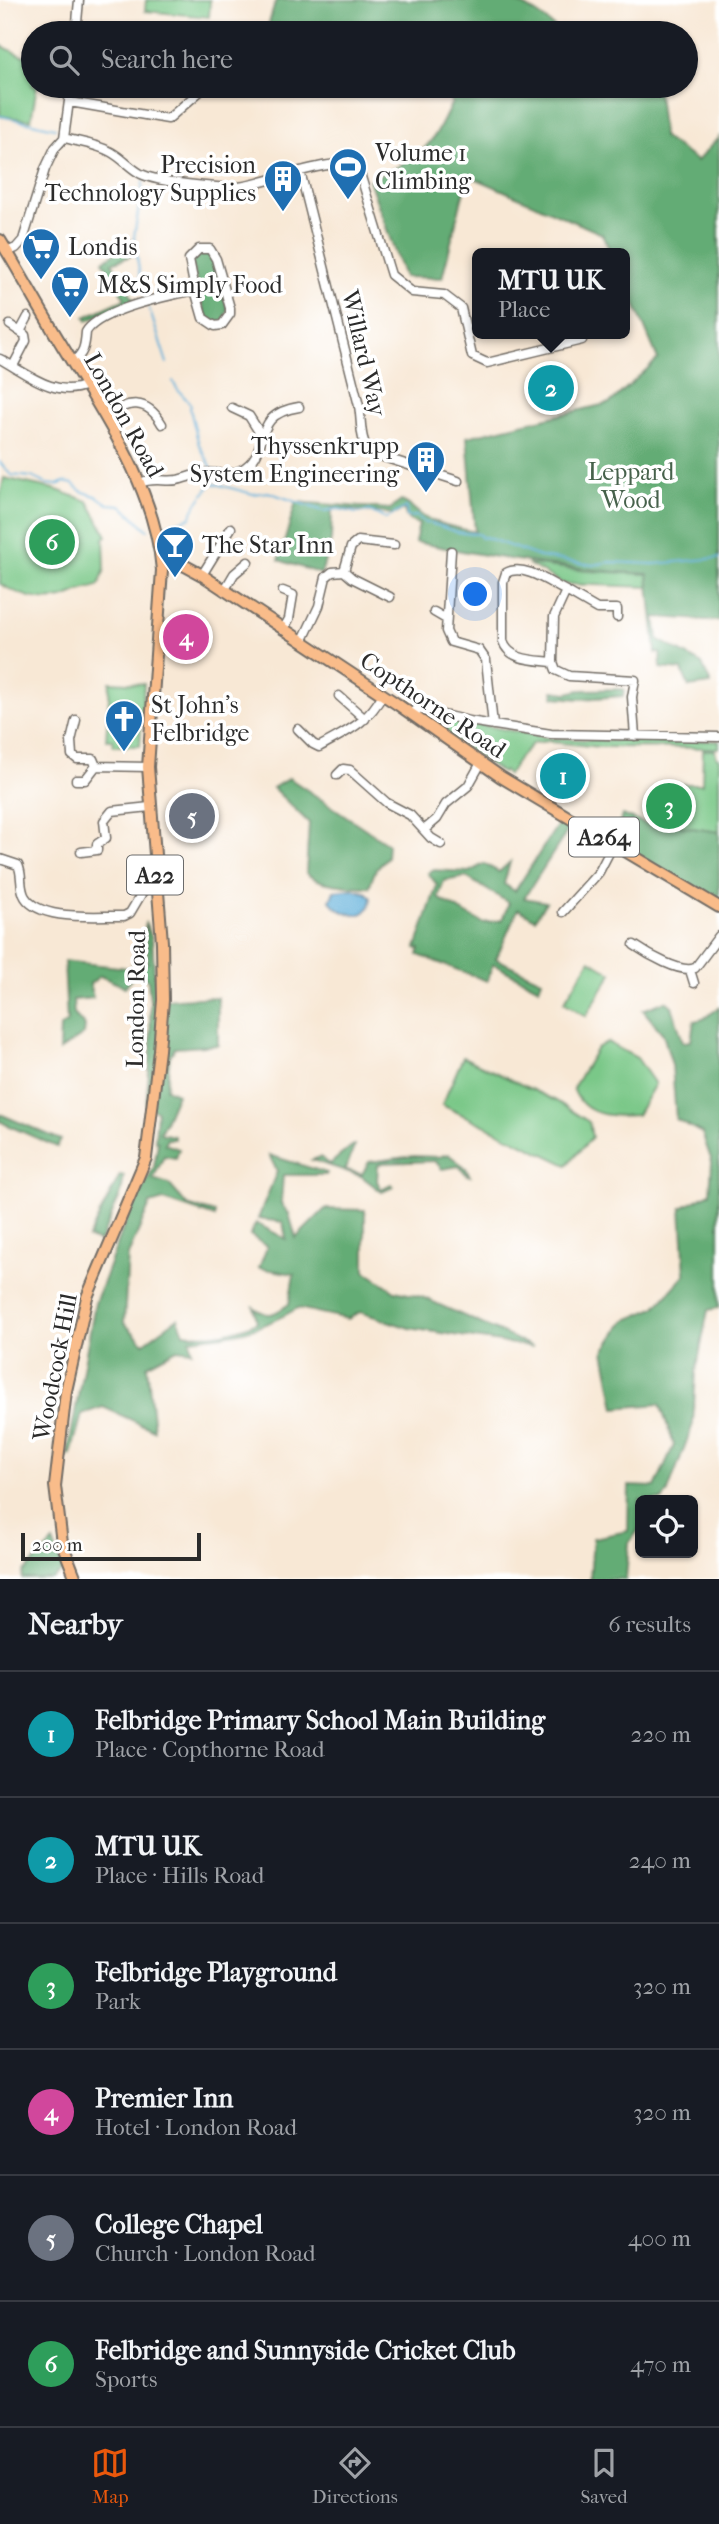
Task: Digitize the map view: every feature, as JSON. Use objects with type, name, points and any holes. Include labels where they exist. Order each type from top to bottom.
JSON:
[{"type":"highway","name":"London Road","points":[[0,240],[105,417],[140,482],[161,557],[161,599],[151,697],[148,767],[162,942],[163,1000],[151,1128],[143,1170]]},
{"type":"highway","name":"Copthorne Road","points":[[161,557],[178,562],[202,575],[383,694],[481,763],[719,907]]},
{"type":"highway","name":"Woodcock Hill","points":[[76,1579],[62,1543],[55,1486],[66,1391],[88,1297],[143,1170]]},
{"type":"street","points":[[77,21],[79,0]]},
{"type":"street","points":[[8,252],[23,240],[45,169],[55,148],[64,138],[70,98]]},
{"type":"street","points":[[69,103],[168,119],[192,98]]},
{"type":"street","points":[[64,138],[108,150],[137,172],[159,179],[237,187],[350,162],[358,167],[391,275],[412,292],[444,295],[461,308],[472,356],[487,363],[582,340]]},
{"type":"street","name":"Willard Way","points":[[300,171],[359,406],[362,442],[371,453],[458,481]]},
{"type":"street","points":[[199,249],[210,249],[216,259],[230,308],[230,314],[222,325],[215,326],[203,318],[195,290],[189,259],[199,249]]},
{"type":"street","points":[[72,362],[85,347],[86,332],[93,324],[141,302],[195,290]]},
{"type":"street","points":[[21,330],[28,317]]},
{"type":"street","points":[[10,325],[26,335],[26,341],[13,366]]},
{"type":"street","points":[[0,359],[62,391],[74,391],[86,386]]},
{"type":"street","points":[[105,417],[124,406],[144,405],[151,408],[162,424]]},
{"type":"street","points":[[140,482],[150,478],[178,480],[206,472],[229,475],[242,470],[255,458],[261,435],[272,417],[299,407]]},
{"type":"street","points":[[232,408],[248,416],[261,435]]},
{"type":"street","points":[[202,575],[231,528]]},
{"type":"street","points":[[355,531],[358,541]]},
{"type":"street","points":[[344,571],[351,547],[358,541],[394,545]]},
{"type":"street","points":[[451,551],[446,631],[451,642],[479,650],[486,660],[493,725]]},
{"type":"street","points":[[224,591],[234,574],[247,562]]},
{"type":"street","points":[[553,662],[520,657],[510,654],[506,649],[503,641],[503,582],[506,573],[511,570],[533,574],[597,609],[617,609]]},
{"type":"street","points":[[302,642],[319,606],[326,577],[332,572],[344,571],[352,578],[390,597]]},
{"type":"street","points":[[283,591],[293,595],[289,619],[283,629]]},
{"type":"street","points":[[566,591],[554,617],[553,662],[556,670],[569,676],[635,680],[632,697],[635,736]]},
{"type":"street","points":[[434,612],[446,619]]},
{"type":"street","points":[[298,729],[319,747],[345,734],[365,719],[383,694]]},
{"type":"street","points":[[339,696],[365,719]]},
{"type":"street","points":[[411,713],[416,709],[493,725],[579,736],[719,737]]},
{"type":"street","points":[[76,720],[71,741],[72,755],[77,759],[93,759],[96,766]]},
{"type":"street","points":[[424,830],[437,820],[446,804],[468,786],[481,763]]},
{"type":"street","points":[[96,766],[148,767]]},
{"type":"street","points":[[76,780],[85,780],[96,766]]},
{"type":"street","points":[[337,775],[347,769],[358,785],[410,816],[441,844]]},
{"type":"street","points":[[80,852],[97,850],[97,844],[106,838],[104,821],[112,811],[150,807]]},
{"type":"street","points":[[563,912],[599,872],[614,843]]},
{"type":"street","points":[[0,859],[18,865],[21,870],[22,890],[33,907],[43,911],[69,915],[124,916],[130,913],[146,886],[156,885]]},
{"type":"street","points":[[634,945],[668,965],[690,970],[695,968],[719,936]]},
{"type":"street","points":[[690,970],[694,983]]},
{"type":"green space","points":[[146,0],[210,0],[209,17],[145,11]]},
{"type":"green space","points":[[276,0],[509,0],[548,21],[270,21]]},
{"type":"green space","points":[[0,45],[21,55],[21,98],[35,98],[31,120],[0,116]]},
{"type":"green space","name":"Leppard Wood","points":[[449,98],[659,98],[663,137],[697,161],[719,137],[719,621],[655,617],[658,639],[702,664],[711,684],[689,687],[682,670],[661,668],[660,653],[656,653],[648,574],[589,570],[415,542],[419,524],[408,519],[404,509],[395,514],[332,508],[331,540],[321,574],[279,560],[296,502],[390,509],[401,501],[430,520],[475,532],[467,437],[610,403],[658,359],[630,293],[630,248],[609,248],[602,234],[468,175],[442,278],[404,277],[369,180],[400,166],[421,152],[437,133],[452,102]]},
{"type":"green space","points":[[132,240],[133,255],[112,263],[134,300],[87,321],[85,317],[125,299],[103,261],[119,250],[123,251]]},
{"type":"green space","points":[[200,252],[210,253],[228,309],[224,321],[215,323],[206,318],[191,261]]},
{"type":"green space","points":[[4,478],[54,489],[88,501],[107,536],[104,538],[105,569],[99,585],[48,600],[19,594],[0,584],[0,495]]},
{"type":"green space","points":[[528,564],[648,574],[649,587],[564,584]]},
{"type":"green space","points":[[110,682],[144,684],[140,746],[113,746],[113,740],[106,740]]},
{"type":"green space","points":[[624,689],[623,696],[581,699],[554,697],[553,691],[567,693]]},
{"type":"green space","points":[[423,714],[550,738],[549,741],[533,743],[508,775],[422,716]]},
{"type":"green space","points":[[551,738],[719,741],[719,748],[600,747],[551,742]]},
{"type":"green space","points":[[703,750],[715,750],[719,759],[719,832],[658,823],[660,787],[702,784]]},
{"type":"green space","points":[[289,778],[388,844],[387,857],[376,869],[369,887],[327,883],[306,873],[309,823],[273,788]]},
{"type":"green space","points":[[622,815],[657,828],[658,823],[719,832],[719,907],[614,843]]},
{"type":"green space","points":[[560,821],[570,827],[524,898],[546,902],[535,919],[518,909],[496,959],[542,980],[539,988],[493,964],[487,981],[418,955],[420,949],[416,948],[437,885],[428,873],[432,870],[469,872],[484,864],[499,872],[510,862],[504,884],[515,891]],"holes":[[[466,877],[509,903],[502,920],[483,923],[438,898],[444,881]]]},
{"type":"green space","points":[[145,922],[152,938],[156,1000],[218,997],[218,1045],[175,1048],[170,1056],[166,1089],[177,1094],[160,1133],[174,1136],[174,1139],[167,1139],[165,1144],[179,1149],[176,1158],[164,1156],[153,1179],[169,1184],[187,1205],[215,1213],[215,1217],[164,1200],[150,1204],[128,1255],[124,1323],[144,1343],[178,1318],[184,1333],[212,1334],[240,1329],[257,1322],[254,1307],[272,1314],[289,1304],[294,1274],[259,1268],[267,1247],[250,1235],[256,1223],[286,1239],[283,1222],[258,1219],[277,1171],[269,1155],[327,1173],[283,1175],[281,1204],[289,1214],[296,1238],[325,1209],[365,1210],[365,1271],[395,1291],[422,1297],[533,1347],[409,1328],[360,1312],[348,1319],[298,1308],[246,1331],[190,1339],[192,1351],[177,1349],[147,1365],[154,1430],[103,1407],[82,1414],[71,1454],[67,1457],[95,1303],[129,1213],[154,1167],[158,1142],[155,1141],[157,1111],[146,1106],[151,1050],[148,980],[138,970],[125,987],[100,976],[90,984],[93,998],[73,1000],[74,1014],[85,1026],[84,1034],[59,1051],[60,1027],[67,1022],[64,961],[137,969],[132,964],[148,963]]},
{"type":"green space","points":[[590,960],[612,973],[586,1016],[564,1002]]},
{"type":"green space","points":[[666,1001],[672,1006],[683,1042],[691,1041],[694,1021],[703,1019],[719,1008],[719,1308],[708,1310],[696,1372],[693,1424],[667,1494],[635,1495],[635,1535],[629,1543],[626,1579],[590,1579],[593,1538],[628,1531],[629,1486],[655,1487],[674,1445],[660,1404],[615,1408],[604,1351],[624,1321],[655,1308],[685,1275],[681,1208],[710,1193],[712,1162],[702,1133],[676,1119],[672,1065],[663,1034],[643,1010]]},
{"type":"green space","points":[[607,1042],[637,1058],[655,1084],[637,1115],[608,1115],[591,1110],[578,1098],[573,1088],[597,1048]]},
{"type":"green space","points":[[463,1057],[556,1101],[589,1122],[592,1137],[567,1165],[442,1105]]},
{"type":"green space","points":[[0,1114],[61,1140],[57,1147],[0,1121]]},
{"type":"green space","points":[[353,1145],[345,1170],[362,1174],[369,1162],[448,1154],[466,1168],[470,1176],[459,1166],[442,1169],[435,1161],[382,1163],[378,1165],[377,1181],[381,1189],[391,1184],[393,1187],[382,1192],[361,1176],[312,1160],[320,1157],[330,1164]]},
{"type":"green space","points":[[120,1175],[124,1176],[121,1193],[100,1242],[88,1238]]},
{"type":"green space","points":[[53,1542],[64,1570],[52,1579],[22,1579],[23,1573]]},
{"type":"water","points":[[352,889],[367,893],[371,898],[369,906],[360,914],[347,913],[330,901],[334,891]]},
{"type":"waterway","points":[[0,116],[55,128]]},
{"type":"waterway","points":[[143,182],[134,237],[146,298]]},
{"type":"waterway","points":[[149,308],[167,363]]},
{"type":"waterway","points":[[173,381],[191,405],[199,445],[212,468]]},
{"type":"waterway","points":[[0,462],[11,475],[32,477],[47,484],[73,484],[81,491],[108,504],[121,505],[148,530]]},
{"type":"waterway","points":[[213,478],[212,483],[253,494],[268,492],[323,511],[370,511],[386,519],[406,507],[407,517],[417,516],[425,523],[458,532],[478,534],[481,538],[485,537],[540,557],[593,565],[610,562],[654,564],[719,558]]},
{"type":"waterway","points":[[163,527],[191,517],[193,509],[211,484]]},
{"type":"place","name":"Volume 1 Climbing","points":[[348,201]]},
{"type":"place","name":"Precision Technology Supplies","points":[[283,213]]},
{"type":"place","name":"Londis","points":[[41,281]]},
{"type":"place","name":"M&S Simply Food","points":[[70,319]]},
{"type":"place","name":"MTU UK","points":[[551,388]]},
{"type":"place","name":"Thyssenkrupp System Engineering","points":[[426,494]]},
{"type":"place","name":"Felbridge and Sunnyside Cricket Club","points":[[52,542]]},
{"type":"place","name":"The Star Inn","points":[[175,579]]},
{"type":"place","name":"Premier Inn","points":[[186,637]]},
{"type":"place","name":"St John's Felbridge","points":[[124,753]]},
{"type":"place","name":"Felbridge Primary School Main Building","points":[[563,776]]},
{"type":"place","name":"Felbridge Playground","points":[[669,806]]},
{"type":"place","name":"College Chapel","points":[[192,816]]}]
